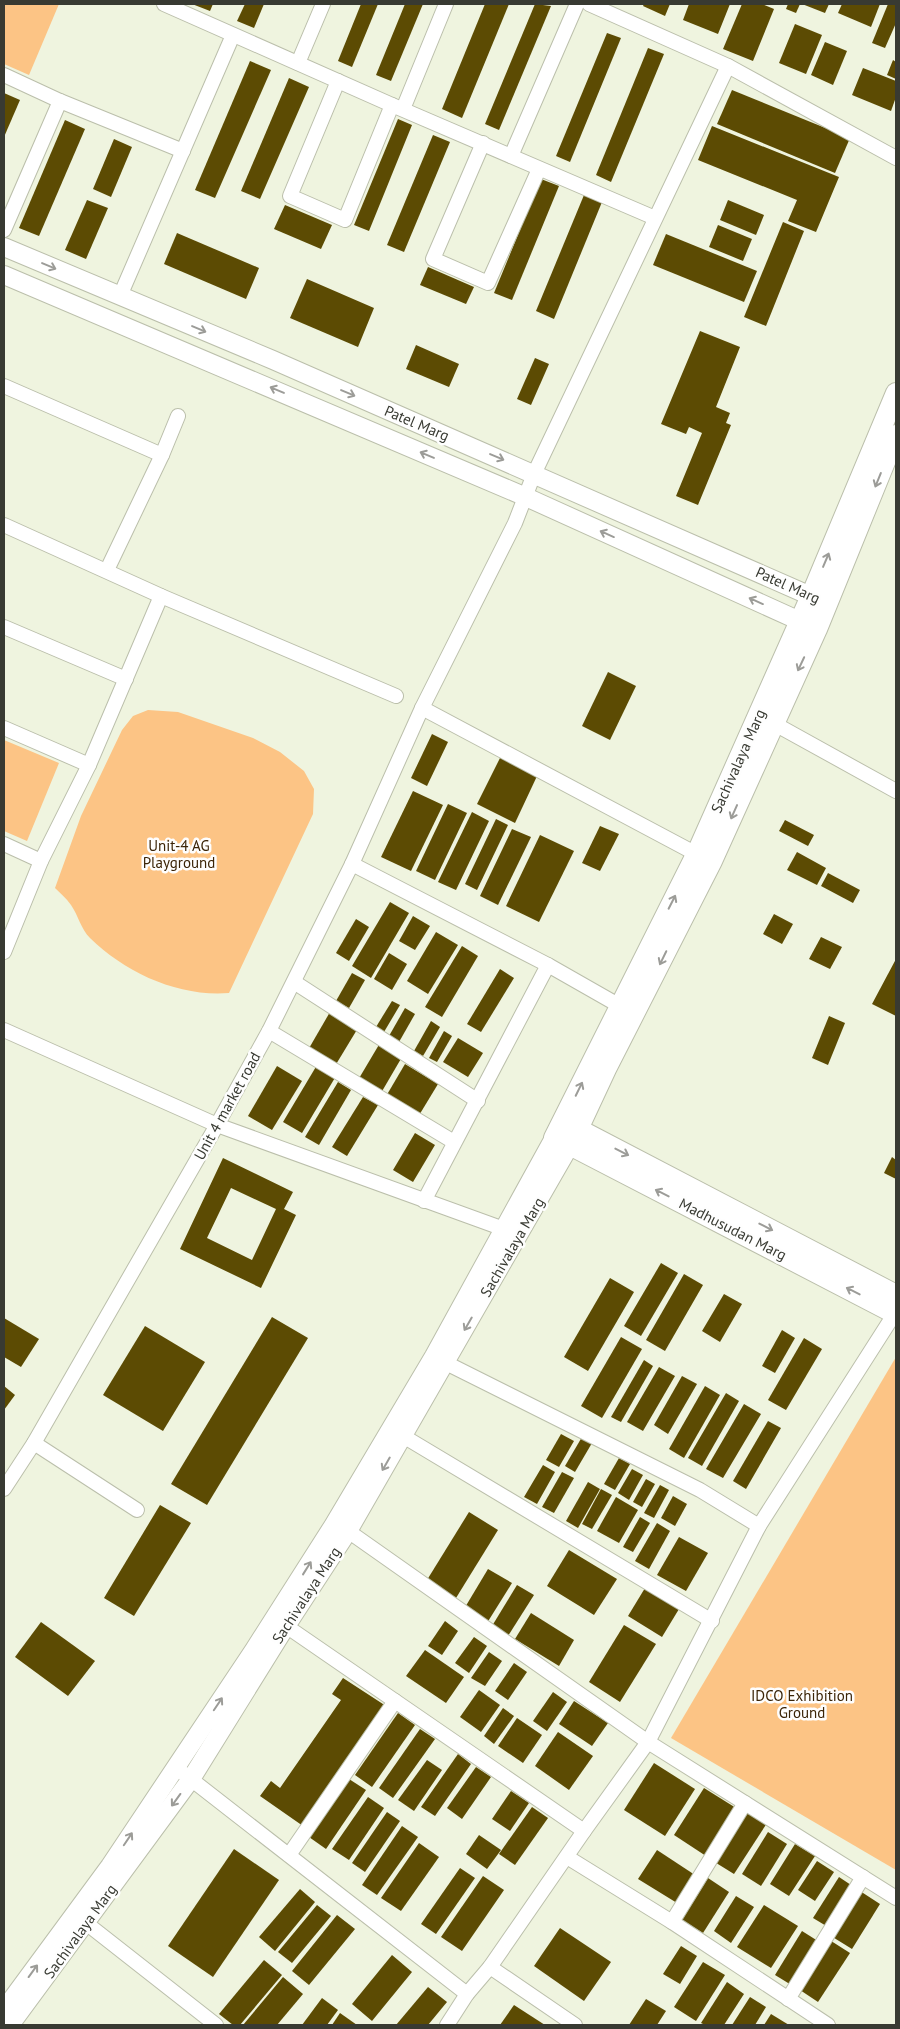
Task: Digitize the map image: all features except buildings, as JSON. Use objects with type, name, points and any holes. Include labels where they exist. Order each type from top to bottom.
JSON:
[{"type":"main road","name":"Sachivalaya Marg","points":[[566,1133],[606,1069],[627,1010],[774,723],[895,399]]},
{"type":"main road","name":"Sachivalaya Marg","points":[[819,600],[896,434]]},
{"type":"main road","name":"Sachivalaya Marg","points":[[704,858],[809,625]]},
{"type":"main road","name":"Madhusudan Marg","points":[[566,1133],[896,1307]]},
{"type":"street","points":[[298,63],[323,4]]},
{"type":"street","points":[[338,81],[290,196],[345,220],[446,4]]},
{"type":"street","points":[[511,156],[577,4]]},
{"type":"street","points":[[589,4],[728,66],[896,158]]},
{"type":"street","points":[[167,5],[655,218]]},
{"type":"street","points":[[120,296],[233,35]]},
{"type":"street","name":"Unit 4 market road","points":[[4,1489],[34,1443],[269,1032],[352,864],[422,708],[516,523],[534,474],[728,66]]},
{"type":"street","points":[[4,75],[60,101],[183,150]]},
{"type":"street","points":[[4,230],[60,101]]},
{"type":"street","points":[[483,143],[433,259],[488,283],[539,169]]},
{"type":"street","name":"Patel Marg","points":[[4,247],[534,474],[819,600]]},
{"type":"street","name":"Patel Marg","points":[[4,275],[526,497],[809,625]]},
{"type":"street","points":[[4,386],[162,455]]},
{"type":"street","points":[[107,570],[162,455],[178,416]]},
{"type":"street","points":[[4,525],[162,596],[396,696]]},
{"type":"street","points":[[4,952],[41,861],[89,765],[162,596]]},
{"type":"street","points":[[4,627],[126,679]]},
{"type":"street","points":[[422,708],[704,858]]},
{"type":"street","points":[[774,723],[896,791]]},
{"type":"street","points":[[4,728],[89,765]]},
{"type":"street","points":[[4,844],[41,861]]},
{"type":"street","points":[[352,864],[548,965],[627,1010]]},
{"type":"street","points":[[424,1201],[548,965]]},
{"type":"street","points":[[294,982],[478,1101]]},
{"type":"street","points":[[4,1030],[217,1125],[504,1229]]},
{"type":"street","points":[[269,1032],[454,1142]]},
{"type":"street","name":"Sachivalaya Marg","points":[[10,2025],[191,1779],[286,1626],[348,1531],[402,1436],[504,1229],[566,1133]]},
{"type":"street","name":"Sachivalaya Marg","points":[[4,2010],[110,1866],[333,1526],[440,1359],[566,1133]]},
{"type":"street","points":[[447,2025],[467,1994],[490,1967],[648,1742],[712,1621],[759,1526],[896,1307]]},
{"type":"street","points":[[440,1359],[700,1490],[759,1526]]},
{"type":"street","points":[[402,1436],[712,1621]]},
{"type":"street","points":[[34,1443],[136,1510]]},
{"type":"street","points":[[348,1531],[648,1742],[896,1898]]},
{"type":"street","points":[[286,1626],[584,1831]]},
{"type":"street","points":[[289,1856],[395,1701]]},
{"type":"street","points":[[176,1768],[467,1994]]},
{"type":"street","points":[[672,1922],[745,1803]]},
{"type":"street","points":[[567,1857],[672,1922],[828,2025]]},
{"type":"street","points":[[788,1999],[863,1877]]},
{"type":"street","points":[[86,1923],[216,2025]]},
{"type":"street","points":[[490,1967],[574,2025]]},
{"type":"green space","points":[[4,4],[59,4],[29,75],[4,64]]},
{"type":"green space","name":"Unit-4 AG Playground","points":[[148,710],[178,712],[253,738],[280,752],[304,771],[314,789],[313,814],[229,993],[191,991],[172,987],[136,972],[104,951],[90,938],[71,905],[55,888],[81,816],[122,730],[133,716]]},
{"type":"green space","points":[[4,740],[59,763],[27,841],[4,831]]},
{"type":"green space","name":"IDCO Exhibition Ground","points":[[896,1357],[896,1870],[671,1738]]}]
